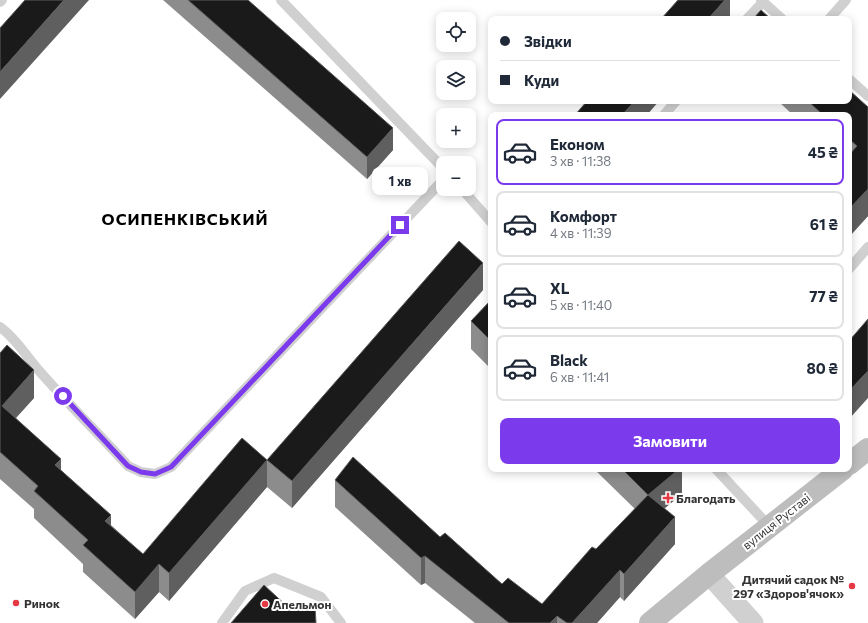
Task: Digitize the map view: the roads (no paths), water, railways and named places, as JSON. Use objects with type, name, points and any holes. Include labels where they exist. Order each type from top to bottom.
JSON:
[{"type":"street","points":[[852,462],[868,450]]},
{"type":"street","name":"вулиця Руставі","points":[[650,623],[709,574],[839,472]]},
{"type":"street","points":[[709,574],[753,623]]},
{"type":"lane","points":[[281,0],[436,161]]},
{"type":"lane","points":[[832,16],[846,0]]},
{"type":"lane","points":[[750,16],[762,1],[779,16]]},
{"type":"lane","points":[[852,82],[868,96]]},
{"type":"lane","points":[[667,112],[673,104]]},
{"type":"lane","points":[[0,327],[10,335],[41,373],[128,466],[141,472],[155,474],[171,467],[436,187]]},
{"type":"lane","points":[[468,196],[488,219]]},
{"type":"lane","points":[[852,265],[868,247]]},
{"type":"lane","points":[[719,472],[770,526]]},
{"type":"lane","points":[[222,623],[245,590],[274,578],[321,597],[341,623]]},
{"type":"place","name":"Благодать","points":[[668,498]]},
{"type":"place","name":"Дитячий садок № 297 «Здоров'ячок»","points":[[852,586]]},
{"type":"place","name":"Ринок","points":[[16,603]]},
{"type":"place","name":"Апельмон","points":[[265,604]]},
{"type":"district","name":"ОСИПЕНКІВСЬКИЙ","points":[[185,218]]}]
